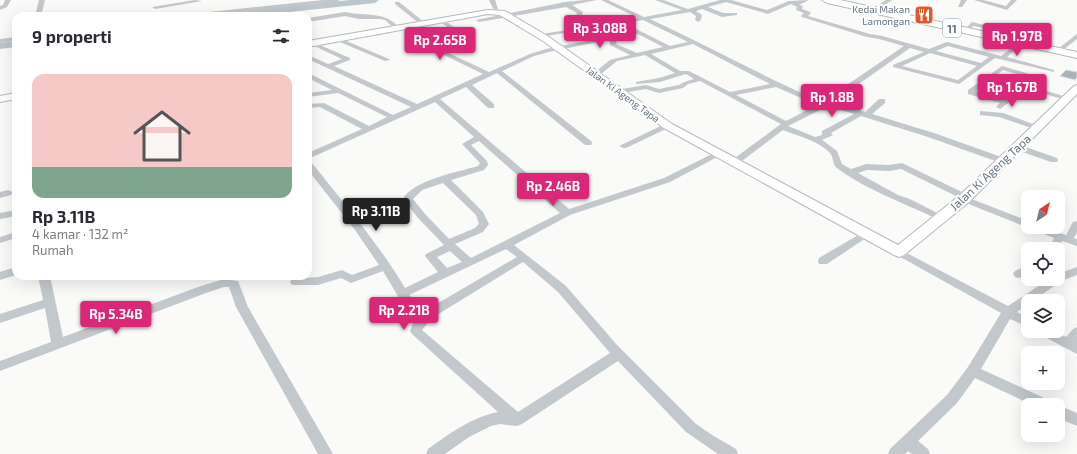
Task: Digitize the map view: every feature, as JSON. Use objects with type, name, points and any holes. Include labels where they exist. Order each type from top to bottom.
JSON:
[{"type":"highway","name":"11","points":[[827,0],[927,21]]},
{"type":"highway","name":"11","points":[[837,0],[947,26],[1077,53]]},
{"type":"highway","name":"11","points":[[947,26],[968,29],[1077,53]]},
{"type":"street","points":[[0,8],[5,6],[8,0]]},
{"type":"street","points":[[39,12],[42,0]]},
{"type":"street","points":[[162,0],[155,1],[155,9],[178,2],[199,1]]},
{"type":"street","points":[[216,12],[242,8],[337,0]]},
{"type":"street","points":[[312,44],[496,10],[492,0]]},
{"type":"street","points":[[480,23],[511,18],[594,0]]},
{"type":"street","points":[[604,0],[694,42],[777,85],[824,104],[943,140],[1004,161]]},
{"type":"street","points":[[658,0],[689,10],[699,15],[698,20]]},
{"type":"street","points":[[542,36],[703,8],[726,0],[768,12],[791,2],[795,3],[806,0]]},
{"type":"street","points":[[876,9],[889,0]]},
{"type":"street","points":[[960,6],[964,0]]},
{"type":"street","points":[[977,0],[1007,8],[1014,0]]},
{"type":"street","points":[[558,1],[581,12],[578,15],[598,27]]},
{"type":"street","points":[[795,3],[797,4],[794,5],[801,7],[798,9],[808,13],[804,16],[871,37],[880,37],[909,46],[1002,68],[1035,78],[1002,104],[970,92],[1002,68]]},
{"type":"street","points":[[397,4],[422,23]]},
{"type":"street","points":[[985,9],[989,4]]},
{"type":"street","points":[[703,8],[722,15],[735,14]]},
{"type":"street","name":"Jalan Ki Ageng Tapa","points":[[496,10],[542,36],[668,126],[1021,319]]},
{"type":"street","points":[[312,19],[345,14],[352,16],[385,17],[440,51],[488,74]]},
{"type":"street","points":[[441,20],[456,31]]},
{"type":"street","points":[[622,23],[668,47]]},
{"type":"street","points":[[968,29],[972,24],[985,26]]},
{"type":"street","points":[[590,28],[606,39],[614,42],[612,44],[636,55]]},
{"type":"street","points":[[312,154],[488,74],[540,52],[639,32]]},
{"type":"street","points":[[1061,49],[1077,36]]},
{"type":"street","points":[[0,41],[12,40]]},
{"type":"street","points":[[337,40],[358,56]]},
{"type":"street","points":[[596,74],[604,71],[611,62],[646,52],[694,42]]},
{"type":"street","points":[[1002,58],[1021,42]]},
{"type":"street","points":[[312,44],[358,56],[387,60]]},
{"type":"street","points":[[896,66],[946,44],[1052,71]]},
{"type":"street","points":[[735,162],[785,126],[824,104],[909,46]]},
{"type":"street","points":[[646,52],[679,73]]},
{"type":"street","points":[[328,66],[358,56]]},
{"type":"street","points":[[884,63],[956,81],[968,76],[994,56]]},
{"type":"street","points":[[312,59],[417,107]]},
{"type":"street","points":[[497,70],[588,143]]},
{"type":"street","points":[[617,90],[641,82],[660,80],[680,74],[679,73],[687,72],[730,94],[785,126],[814,140],[832,152],[836,156],[838,166],[850,173],[895,197],[907,201],[940,217]]},
{"type":"street","points":[[312,77],[337,91],[394,118]]},
{"type":"street","points":[[989,78],[1066,98]]},
{"type":"street","points":[[641,82],[648,87],[659,91],[681,87],[686,83],[701,79]]},
{"type":"street","points":[[467,84],[491,106]]},
{"type":"street","points":[[730,94],[777,85]]},
{"type":"street","points":[[617,90],[648,87]]},
{"type":"street","name":"Jalan Ki Ageng Tapa","points":[[906,256],[940,217],[966,199],[1004,161],[1021,148],[1037,127],[1077,88]]},
{"type":"street","points":[[312,94],[337,91]]},
{"type":"street","points":[[0,98],[12,96]]},
{"type":"street","points":[[435,98],[478,138],[541,192],[567,212]]},
{"type":"street","points":[[814,140],[829,135],[825,133],[862,115],[882,101]]},
{"type":"street","points":[[312,106],[321,105],[369,129]]},
{"type":"street","points":[[982,113],[1000,115],[1037,127]]},
{"type":"street","points":[[623,146],[668,126]]},
{"type":"street","points":[[469,262],[413,207],[408,199],[412,193],[481,168],[484,163],[466,144],[478,138]]},
{"type":"street","points":[[1021,148],[1054,160]]},
{"type":"street","points":[[402,294],[506,244],[567,212],[613,199],[667,180],[719,154]]},
{"type":"street","points":[[850,173],[866,167],[889,168],[902,166],[979,206],[1021,222]]},
{"type":"street","points":[[312,169],[359,228],[386,266],[408,303],[428,315]]},
{"type":"street","points":[[445,180],[480,214],[484,224],[479,230],[430,256],[445,273]]},
{"type":"street","points":[[0,216],[12,213]]},
{"type":"street","points":[[1052,234],[1068,240],[1077,224]]},
{"type":"street","points":[[823,261],[865,234]]},
{"type":"street","points":[[0,240],[12,236]]},
{"type":"street","points":[[506,244],[562,289],[619,354],[691,428],[707,440],[731,454]]},
{"type":"street","points":[[517,420],[416,331],[417,326],[428,315],[524,257]]},
{"type":"street","points":[[296,282],[318,281],[342,274],[350,279],[386,266]]},
{"type":"street","points":[[1065,276],[1077,271]]},
{"type":"street","points":[[0,276],[12,272]]},
{"type":"street","points":[[45,280],[58,344]]},
{"type":"street","points":[[0,366],[202,290],[224,283],[234,284],[242,307],[326,454]]},
{"type":"street","points":[[895,454],[952,400],[971,373],[1008,312],[1047,286]]},
{"type":"street","points":[[0,319],[50,302]]},
{"type":"street","points":[[1057,338],[1073,346],[1077,332]]},
{"type":"street","points":[[433,454],[471,429],[490,421],[501,418],[517,420],[619,354]]},
{"type":"street","points":[[971,373],[1030,398]]},
{"type":"street","points":[[1065,414],[1077,420]]},
{"type":"street","points":[[908,442],[923,454]]},
{"type":"building","points":[[1066,70],[1077,72],[1077,77],[1075,80],[1060,76]]},
{"type":"waterway","points":[[262,12],[375,0]]},
{"type":"waterway","points":[[0,46],[12,44]]},
{"type":"place","name":"Kedai Makan Lamongan","points":[[924,15]]}]
